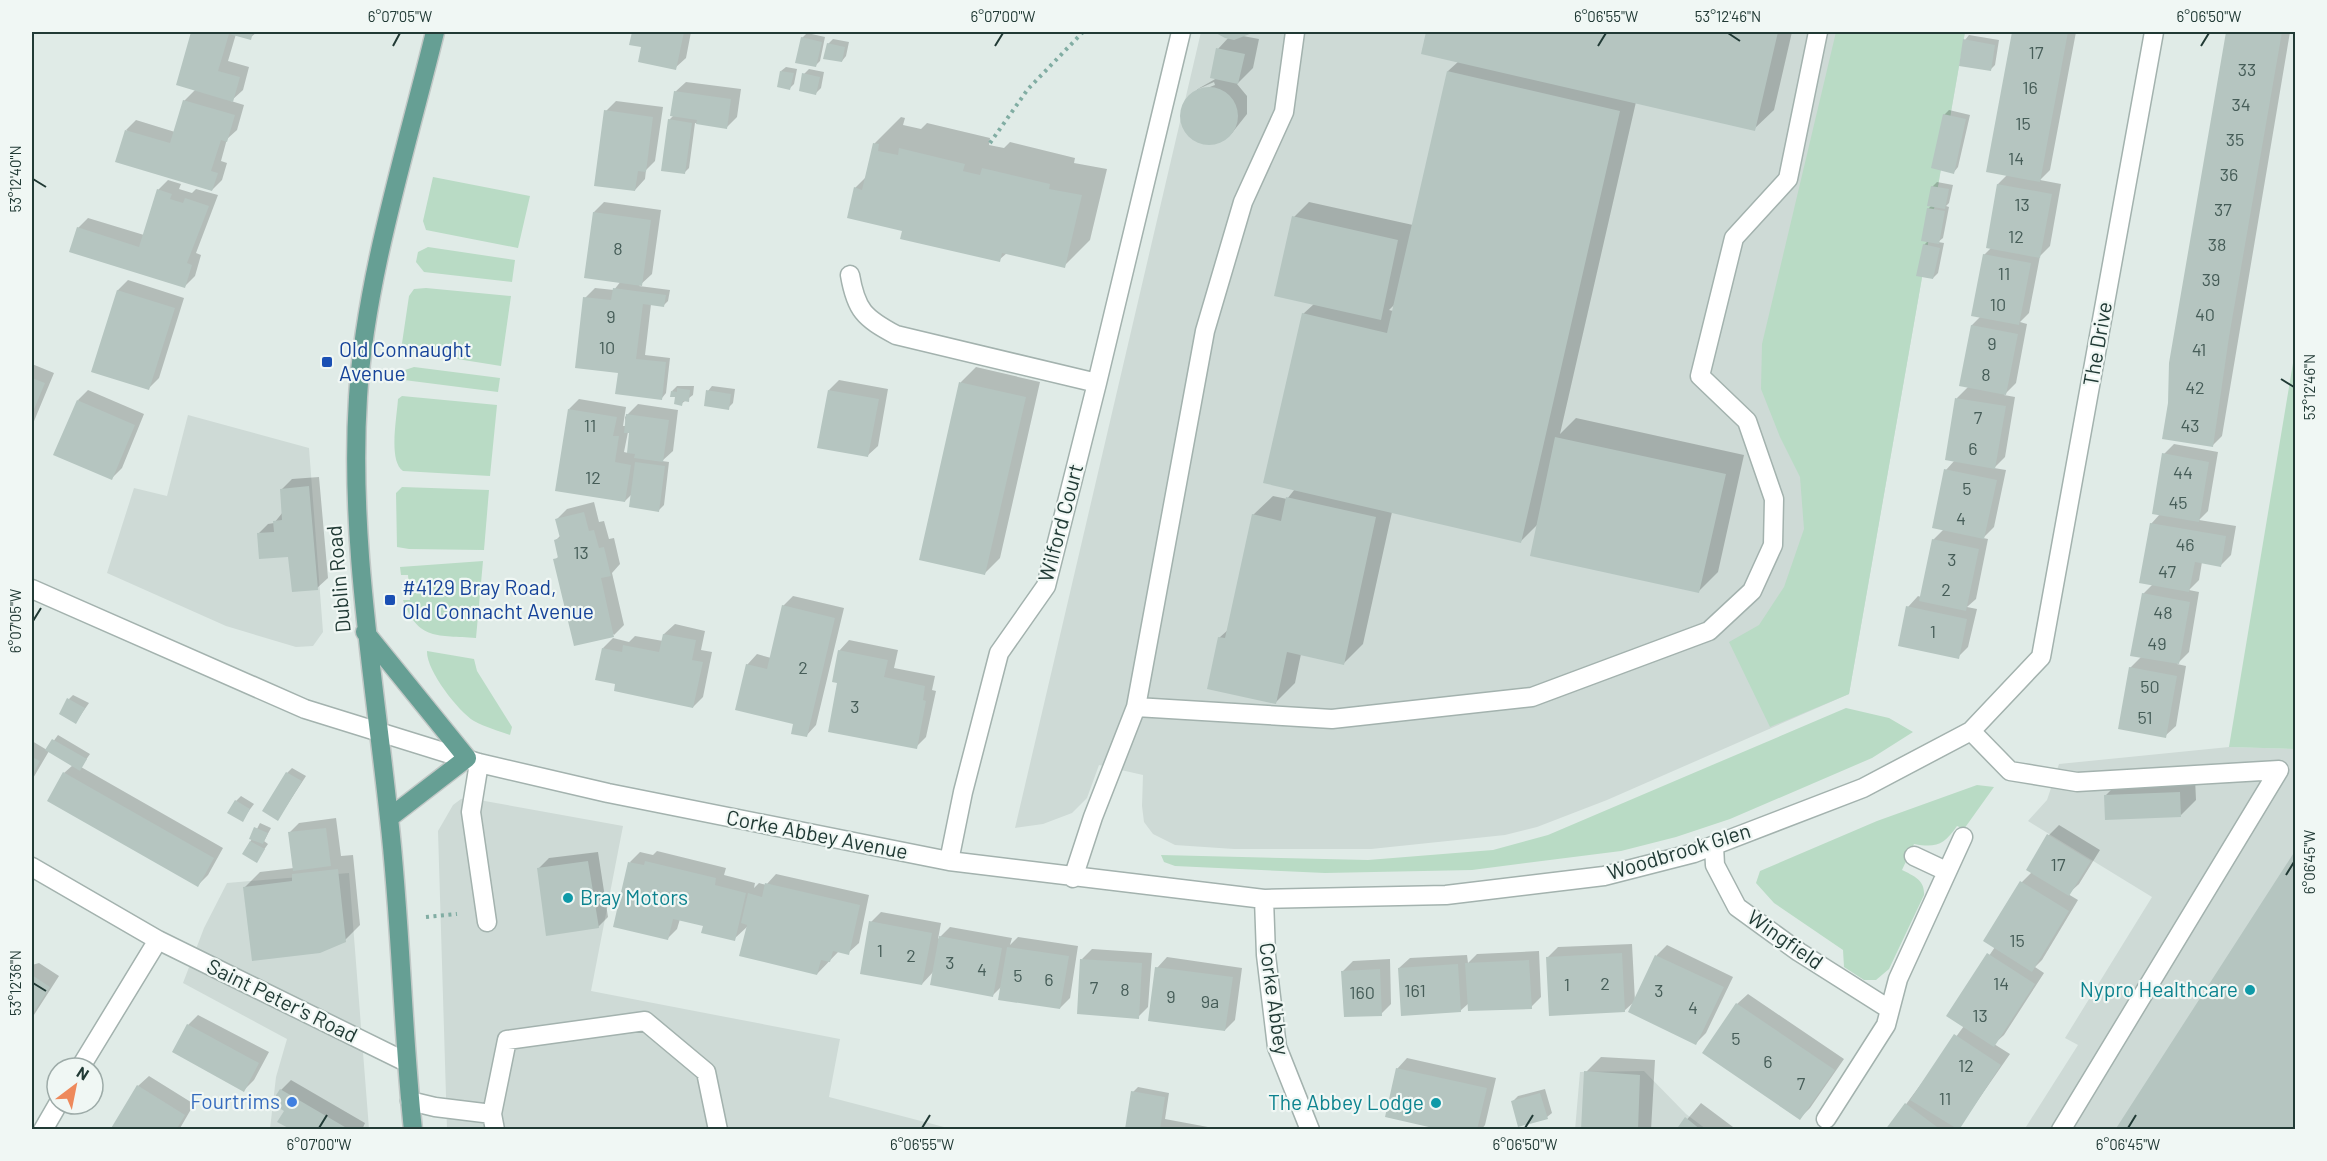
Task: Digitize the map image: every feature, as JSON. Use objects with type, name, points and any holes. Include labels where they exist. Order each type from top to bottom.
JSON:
[{"type":"main road","name":"Dublin Road","points":[[413,1130],[389,818],[365,632],[356,512],[358,393],[370,308],[383,246],[435,32]]},
{"type":"main road","points":[[365,632],[473,760],[389,818]]},
{"type":"street","name":"Wilford Court","points":[[949,861],[963,792],[999,653],[1046,586],[1181,32]]},
{"type":"street","points":[[1073,878],[1092,817],[1136,707],[1205,331],[1243,202],[1284,112],[1295,32]]},
{"type":"street","points":[[1136,707],[1332,719],[1532,697],[1708,631],[1752,591],[1773,545],[1774,499],[1747,421],[1700,376],[1734,238],[1788,178],[1818,32]]},
{"type":"street","name":"The Drive","points":[[2042,657],[2154,32]]},
{"type":"street","points":[[850,275],[855,301],[870,321],[896,335],[1097,383]]},
{"type":"street","points":[[32,589],[305,709],[377,734]]},
{"type":"street","name":"Woodbrook Glen","points":[[1264,899],[1446,895],[1515,888],[1604,876],[1714,846],[1863,788],[1971,731],[2042,657]]},
{"type":"street","points":[[1971,731],[2010,771],[2077,782],[2287,771]]},
{"type":"street","name":"Corke Abbey Avenue","points":[[377,734],[608,793],[949,861],[1073,878],[1264,899]]},
{"type":"street","points":[[473,760],[471,812],[487,922]]},
{"type":"street","points":[[2061,1130],[2287,771]]},
{"type":"street","points":[[1826,1119],[1887,1025],[1898,979],[1963,837]]},
{"type":"street","name":"Wingfield","points":[[1714,846],[1715,865],[1737,907],[1799,952],[1889,1009]]},
{"type":"street","points":[[1914,856],[1946,871]]},
{"type":"street","name":"Saint Peter's Road","points":[[32,867],[158,940],[406,1062]]},
{"type":"street","name":"Corke Abbey","points":[[1264,899],[1266,955],[1277,1047],[1310,1130]]},
{"type":"street","points":[[87,1056],[158,940]]},
{"type":"street","points":[[410,1101],[493,1122],[507,1040],[645,1021],[706,1072],[718,1130]]},
{"type":"street","points":[[42,1130],[51,1116]]},
{"type":"path","points":[[990,143],[1028,89],[1083,32]]},
{"type":"path","points":[[423,917],[439,916]]},
{"type":"shaded area","points":[[1201,32],[1965,32],[1849,694],[1607,800],[1537,827],[1505,835],[1371,849],[1234,849],[1175,845],[1153,834],[1144,822],[1143,775],[1099,765],[1087,798],[1072,813],[1043,824],[1015,828]]},
{"type":"shaded area","points":[[188,415],[309,448],[323,632],[313,646],[296,647],[226,626],[107,573],[134,488],[167,496]]},
{"type":"shaded area","points":[[2229,747],[2295,749],[2295,1129],[2024,1130],[2078,1045],[2065,1038],[2152,897],[2028,821],[2047,800],[2059,764]]},
{"type":"shaded area","points":[[468,798],[623,826],[591,991],[840,1039],[829,1097],[944,1127],[944,1129],[447,1129],[438,831],[453,805],[461,799]]},
{"type":"shaded area","points":[[349,873],[369,1129],[270,1129],[276,1077],[287,1039],[183,983],[204,928],[227,883]]},
{"type":"shaded area","points":[[1644,1071],[1686,1114],[1706,1129],[1575,1130],[1580,1072]]},
{"type":"green space","points":[[1836,32],[1965,32],[1849,694],[1770,727],[1729,642],[1759,625],[1784,587],[1804,529],[1800,477],[1780,437],[1761,389],[1762,344]]},
{"type":"green space","points":[[433,177],[530,196],[518,248],[426,230],[423,221]]},
{"type":"green space","points":[[428,247],[515,260],[512,282],[424,272],[416,262],[418,252]]},
{"type":"green space","points":[[426,288],[511,296],[501,366],[401,350],[409,296],[414,289]]},
{"type":"green space","points":[[2295,351],[2295,749],[2229,747]]},
{"type":"green space","points":[[414,367],[500,378],[498,392],[404,380],[402,371]]},
{"type":"green space","points":[[402,396],[497,405],[490,476],[403,471],[398,466],[395,449],[398,399]]},
{"type":"green space","points":[[402,487],[489,490],[484,550],[397,547],[396,493]]},
{"type":"green space","points":[[483,561],[476,638],[431,633],[415,623],[403,600],[410,600],[408,575],[401,575],[400,567]]},
{"type":"green space","points":[[427,651],[474,659],[477,671],[512,727],[510,735],[474,721],[460,709],[437,679]]},
{"type":"green space","points":[[1846,708],[1889,718],[1913,732],[1872,758],[1730,819],[1676,837],[1621,851],[1472,870],[1325,873],[1175,866],[1164,862],[1161,855],[1368,860],[1493,850],[1548,835]]},
{"type":"green space","points":[[1977,785],[1994,787],[1964,829],[1957,826],[1939,844],[1928,846],[1914,844],[1902,870],[1921,882],[1924,895],[1889,969],[1876,980],[1864,980],[1844,967],[1843,950],[1774,903],[1756,883],[1760,871],[1877,821]]},
{"type":"building","points":[[191,32],[253,32],[251,40],[229,34],[218,71],[240,77],[233,102],[176,85]]},
{"type":"building","points":[[632,32],[684,32],[676,70],[638,62],[641,47],[629,45]]},
{"type":"building","points":[[1214,32],[1255,32],[1234,40]]},
{"type":"building","points":[[1426,32],[1778,32],[1755,131],[1421,54]]},
{"type":"building","points":[[2012,32],[2068,32],[2040,182],[1986,172]]},
{"type":"building","points":[[2226,32],[2282,32],[2229,337],[2213,447],[2162,439],[2168,403],[2169,363]]},
{"type":"building","points":[[801,37],[822,42],[816,67],[795,63]]},
{"type":"building","points":[[1963,39],[1995,45],[1991,71],[1959,66]]},
{"type":"building","points":[[827,43],[845,47],[842,62],[823,59]]},
{"type":"building","points":[[1216,48],[1245,54],[1238,84],[1210,78]]},
{"type":"building","points":[[780,71],[794,73],[790,90],[777,87]]},
{"type":"building","points":[[1447,71],[1620,111],[1521,543],[1263,483],[1302,313],[1387,333]]},
{"type":"building","points":[[802,73],[820,77],[816,95],[799,91]]},
{"type":"building","points":[[1203,87],[1215,87],[1230,95],[1238,110],[1238,122],[1230,137],[1215,145],[1203,145],[1188,137],[1180,122],[1180,110],[1188,95]]},
{"type":"building","points":[[674,91],[731,99],[727,129],[696,124],[697,120],[670,116]]},
{"type":"building","points":[[183,100],[235,115],[227,142],[221,140],[211,171],[218,173],[212,191],[115,162],[125,130],[170,143]]},
{"type":"building","points":[[604,110],[653,117],[646,172],[638,171],[635,191],[594,186]]},
{"type":"building","points":[[1943,114],[1966,119],[1954,174],[1931,168]]},
{"type":"building","points":[[668,119],[692,123],[685,174],[661,171]]},
{"type":"building","points":[[873,143],[879,144],[878,151],[898,155],[899,148],[965,164],[963,171],[980,175],[982,168],[1050,184],[1049,189],[1082,195],[1065,268],[1002,253],[1000,262],[900,239],[902,231],[847,218],[854,187],[862,190]]},
{"type":"building","points":[[1997,184],[2052,194],[2040,258],[1986,248]]},
{"type":"building","points":[[1931,186],[1949,189],[1945,209],[1927,206]]},
{"type":"building","points":[[157,189],[172,194],[170,199],[183,203],[185,198],[209,206],[187,263],[192,265],[185,288],[69,252],[77,227],[139,247]]},
{"type":"building","points":[[1927,208],[1945,211],[1939,244],[1921,241]]},
{"type":"building","points":[[593,212],[651,220],[642,286],[584,278]]},
{"type":"building","points":[[1292,216],[1398,240],[1381,320],[1274,296]]},
{"type":"building","points":[[1923,244],[1940,248],[1933,279],[1916,276]]},
{"type":"building","points":[[1983,254],[2031,263],[2019,325],[1971,316]]},
{"type":"building","points":[[613,288],[666,295],[664,307],[643,304],[636,359],[666,362],[662,400],[615,394],[618,373],[575,368],[583,297],[611,300]]},
{"type":"building","points":[[117,290],[175,308],[149,390],[91,372]]},
{"type":"building","points":[[1971,325],[2018,334],[2006,395],[1959,386]]},
{"type":"building","points":[[32,378],[45,383],[32,414]]},
{"type":"building","points":[[959,382],[1026,397],[985,575],[919,560]]},
{"type":"building","points":[[677,388],[690,390],[689,402],[683,401],[682,406],[674,404],[675,397],[670,397],[671,391],[677,392]]},
{"type":"building","points":[[706,390],[731,394],[729,410],[704,406]]},
{"type":"building","points":[[828,390],[879,399],[868,457],[817,448]]},
{"type":"building","points":[[1955,398],[2006,406],[1995,469],[1945,460]]},
{"type":"building","points":[[77,400],[135,425],[112,480],[53,455]]},
{"type":"building","points":[[568,409],[617,417],[613,436],[619,436],[615,462],[631,465],[625,502],[555,491]]},
{"type":"building","points":[[626,414],[669,420],[663,462],[634,458],[635,454],[627,453],[629,433],[624,433]]},
{"type":"building","points":[[1555,437],[1726,474],[1699,593],[1530,556]]},
{"type":"building","points":[[2162,453],[2209,462],[2199,522],[2152,514]]},
{"type":"building","points":[[635,462],[665,466],[659,512],[629,507]]},
{"type":"building","points":[[1944,469],[1997,480],[1984,539],[1932,528]]},
{"type":"building","points":[[309,486],[318,590],[292,592],[288,557],[259,559],[257,533],[274,532],[273,521],[282,520],[280,489]]},
{"type":"building","points":[[1286,497],[1376,517],[1344,665],[1287,652],[1276,704],[1207,689],[1218,637],[1225,638],[1252,514],[1281,521]]},
{"type":"building","points":[[584,512],[589,531],[594,530],[599,548],[604,547],[611,576],[601,578],[614,637],[574,646],[553,559],[558,558],[554,540],[560,538],[555,519]]},
{"type":"building","points":[[2150,523],[2226,536],[2221,567],[2195,562],[2189,592],[2139,583]]},
{"type":"building","points":[[1932,539],[1979,549],[1966,611],[1919,601]]},
{"type":"building","points":[[2142,593],[2190,602],[2179,664],[2130,656]]},
{"type":"building","points":[[782,605],[835,618],[807,737],[791,734],[793,724],[735,710],[746,664],[767,669]]},
{"type":"building","points":[[1906,606],[1967,619],[1959,659],[1898,646]]},
{"type":"building","points":[[663,634],[696,640],[692,660],[703,662],[693,708],[614,691],[615,684],[595,680],[602,648],[622,652],[623,645],[659,652]]},
{"type":"building","points":[[838,650],[888,660],[884,677],[925,686],[923,700],[926,701],[917,749],[828,732],[837,683],[832,682]]},
{"type":"building","points":[[2129,667],[2177,676],[2166,738],[2118,729]]},
{"type":"building","points":[[67,698],[85,708],[76,724],[59,714]]},
{"type":"building","points":[[52,739],[87,759],[80,771],[45,750]]},
{"type":"building","points":[[32,757],[40,761],[32,776]]},
{"type":"building","points":[[63,772],[214,858],[198,887],[47,801]]},
{"type":"building","points":[[286,772],[302,781],[278,821],[262,811]]},
{"type":"building","points":[[2180,792],[2181,817],[2105,820],[2104,795]]},
{"type":"building","points":[[235,800],[250,809],[243,822],[227,813]]},
{"type":"building","points":[[254,827],[268,833],[263,844],[249,839]]},
{"type":"building","points":[[326,828],[331,866],[293,871],[288,832]]},
{"type":"building","points":[[2047,834],[2091,861],[2069,896],[2026,870]]},
{"type":"building","points":[[250,841],[265,849],[257,863],[242,854]]},
{"type":"building","name":"Nypro Healthcare","points":[[2295,851],[2295,1130],[2115,1130]]},
{"type":"building","name":"Bray Motors","points":[[588,861],[599,928],[546,936],[537,868]]},
{"type":"building","points":[[645,861],[716,878],[715,885],[746,893],[735,941],[701,933],[703,926],[673,919],[668,940],[613,927],[628,862],[644,865]]},
{"type":"building","points":[[338,869],[346,942],[320,953],[252,961],[243,887],[292,881],[292,874]]},
{"type":"building","points":[[2020,881],[2069,911],[2032,972],[1983,941]]},
{"type":"building","points":[[765,883],[860,905],[849,955],[833,951],[830,962],[821,960],[817,975],[739,956],[747,925],[741,923],[748,893],[762,897]]},
{"type":"building","points":[[869,921],[932,933],[922,985],[860,974]]},
{"type":"building","points":[[939,936],[1002,948],[993,997],[930,985]]},
{"type":"building","points":[[1007,947],[1069,956],[1060,1009],[998,1000]]},
{"type":"building","points":[[1622,953],[1625,1012],[1549,1016],[1546,957]]},
{"type":"building","points":[[1987,953],[2035,984],[1994,1047],[1946,1016]]},
{"type":"building","points":[[1655,955],[1724,987],[1696,1045],[1628,1012]]},
{"type":"building","points":[[1080,959],[1142,963],[1139,1019],[1077,1014]]},
{"type":"building","points":[[1529,960],[1532,1009],[1468,1011],[1465,963]]},
{"type":"building","points":[[1458,964],[1461,1012],[1401,1016],[1398,968]]},
{"type":"building","points":[[1155,967],[1233,977],[1225,1031],[1148,1021]]},
{"type":"building","points":[[1380,969],[1382,1016],[1344,1017],[1341,971]]},
{"type":"building","points":[[32,975],[50,987],[32,1015]]},
{"type":"building","points":[[1736,1003],[1835,1070],[1800,1120],[1702,1053]]},
{"type":"building","points":[[187,1024],[259,1063],[244,1092],[172,1052]]},
{"type":"building","points":[[1954,1034],[2001,1065],[1959,1130],[1910,1100]]},
{"type":"building","name":"The Abbey Lodge","points":[[1396,1068],[1487,1088],[1477,1130],[1442,1130],[1385,1117]]},
{"type":"building","points":[[1584,1071],[1640,1075],[1638,1130],[1581,1130]]},
{"type":"building","points":[[137,1085],[185,1115],[176,1130],[110,1130]]},
{"type":"building","points":[[280,1089],[350,1130],[292,1130],[277,1122],[284,1111],[271,1103]]},
{"type":"building","points":[[1131,1091],[1165,1097],[1160,1130],[1125,1129]]},
{"type":"building","points":[[1540,1093],[1548,1119],[1518,1127],[1511,1101]]},
{"type":"building","points":[[1905,1103],[1941,1130],[1885,1130]]},
{"type":"building","points":[[1685,1117],[1701,1130],[1676,1130]]},
{"type":"place","name":"Old Connaught Avenue","points":[[327,362]]},
{"type":"place","name":"#4129 Bray Road, Old Connacht Avenue","points":[[390,600]]},
{"type":"place","name":"Bray Motors","points":[[568,898]]},
{"type":"place","name":"Nypro Healthcare","points":[[2250,990]]},
{"type":"place","name":"Fourtrims","points":[[292,1102]]},
{"type":"place","name":"The Abbey Lodge","points":[[1436,1103]]}]
